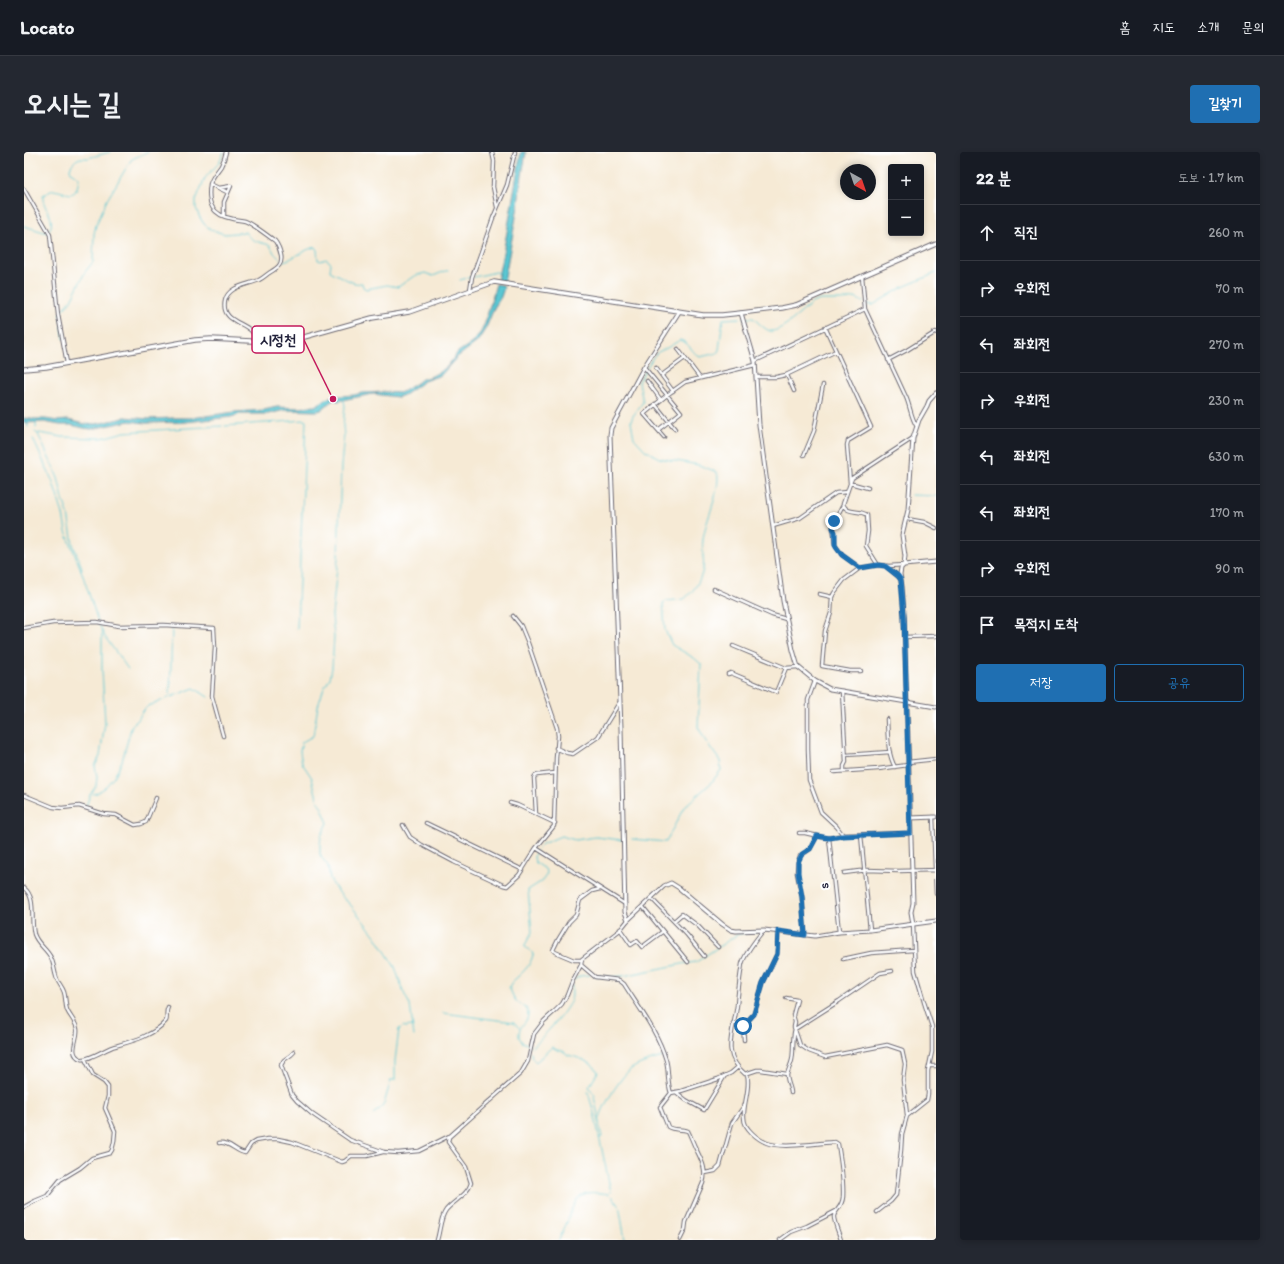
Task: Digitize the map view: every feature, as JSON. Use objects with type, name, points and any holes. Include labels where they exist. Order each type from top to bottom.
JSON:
[{"type":"main road","points":[[24,369],[67,363],[191,340],[293,341],[372,318],[409,312],[496,282],[679,312],[708,315],[782,308],[796,305],[936,244]]},
{"type":"street","points":[[226,152],[222,165],[213,177],[210,184],[209,198],[211,206],[217,213],[224,217],[249,223],[275,242],[281,254],[282,261],[278,267],[261,279],[236,289],[229,294],[225,300],[225,307],[228,316],[250,330],[254,334],[255,341]]},
{"type":"street","points":[[492,152],[494,161],[493,188],[497,208]]},
{"type":"street","points":[[470,290],[472,277],[507,185],[515,152]]},
{"type":"street","points":[[210,184],[228,192]]},
{"type":"street","points":[[219,188],[231,186],[223,205],[224,217]]},
{"type":"street","points":[[24,189],[50,236],[58,315],[67,363]]},
{"type":"street","points":[[862,276],[866,309],[910,407],[916,426]]},
{"type":"street","points":[[664,437],[644,414],[685,382],[755,363],[823,330],[825,327],[866,309]]},
{"type":"street","points":[[628,920],[625,904],[621,728],[610,435],[611,428],[644,367],[679,312]]},
{"type":"street","points":[[741,313],[755,363],[759,425],[786,619],[798,667],[825,687],[936,707]]},
{"type":"street","points":[[825,327],[848,374],[871,427],[848,442],[850,483]]},
{"type":"street","points":[[888,360],[936,332]]},
{"type":"street","points":[[678,349],[700,378]]},
{"type":"street","points":[[756,377],[776,377],[787,375],[836,351]]},
{"type":"street","points":[[662,375],[685,358]]},
{"type":"street","points":[[644,367],[680,412],[658,430]]},
{"type":"street","points":[[656,368],[673,391]]},
{"type":"street","points":[[787,375],[794,391]]},
{"type":"street","points":[[647,381],[661,400]]},
{"type":"street","points":[[804,455],[814,432],[823,385]]},
{"type":"street","points":[[877,1212],[896,1195],[902,1134],[908,1113],[926,1100],[928,1092],[928,1066],[932,1046],[932,1028],[917,978],[911,912],[913,903],[912,871],[904,637],[900,571],[904,565],[905,556],[902,535],[907,519],[913,438],[916,426],[929,401],[936,393]]},
{"type":"street","points":[[655,404],[676,429]]},
{"type":"street","points":[[860,568],[842,555],[835,545],[833,524],[843,504],[850,483],[855,476],[913,438]]},
{"type":"street","points":[[850,483],[868,488]]},
{"type":"street","points":[[773,526],[800,518],[836,493],[847,492]]},
{"type":"street","points":[[843,504],[848,510],[866,515],[868,531],[866,546],[878,565]]},
{"type":"street","points":[[907,519],[924,522],[936,528]]},
{"type":"street","points":[[861,671],[850,671],[822,666],[825,631],[831,612],[832,597],[840,584],[860,568],[878,565],[885,566],[936,562]]},
{"type":"street","points":[[885,566],[896,574],[901,580]]},
{"type":"street","points":[[714,589],[772,615],[786,619]]},
{"type":"street","points":[[819,594],[832,597]]},
{"type":"street","points":[[403,825],[410,837],[422,845],[454,862],[507,886],[519,875],[536,848],[553,828],[555,823],[555,773],[558,732],[524,630],[513,616]]},
{"type":"street","points":[[24,628],[53,622],[98,622],[119,626],[163,625],[214,628],[215,647],[212,696],[223,736]]},
{"type":"street","points":[[904,637],[936,636]]},
{"type":"street","points":[[733,646],[786,668],[798,667]]},
{"type":"street","points":[[728,674],[731,673],[776,692],[786,668]]},
{"type":"street","points":[[815,681],[808,700],[809,780],[821,812],[837,827],[842,836]]},
{"type":"street","points":[[842,691],[846,755],[844,771]]},
{"type":"street","points":[[556,748],[573,754],[596,739],[619,703]]},
{"type":"street","points":[[887,719],[890,752],[894,767]]},
{"type":"street","points":[[846,755],[890,752]]},
{"type":"street","points":[[834,772],[878,769],[936,760]]},
{"type":"street","points":[[536,814],[534,778],[537,775],[555,773]]},
{"type":"street","points":[[24,795],[53,807],[62,808],[78,806],[104,814],[116,815],[135,825],[141,824],[147,820],[156,798]]},
{"type":"street","points":[[510,803],[555,823]]},
{"type":"street","points":[[910,818],[935,817],[936,894]]},
{"type":"street","points":[[426,823],[522,870]]},
{"type":"street","points":[[799,833],[829,838],[910,833]]},
{"type":"street","points":[[861,835],[870,930]]},
{"type":"street","points":[[805,935],[798,862],[802,854],[810,849],[817,836]]},
{"type":"street","name":"s","points":[[829,838],[839,932]]},
{"type":"street","points":[[536,848],[625,904]]},
{"type":"street","points":[[844,873],[864,871],[936,870]]},
{"type":"street","points":[[294,1052],[284,1060],[281,1065],[290,1090],[297,1101],[312,1114],[350,1140],[384,1152],[398,1153],[419,1151],[450,1135],[521,1073],[528,1061],[534,1034],[544,1021],[562,1004],[584,957],[620,929],[666,885],[672,883],[728,928],[736,931],[764,930],[815,936],[936,921]]},
{"type":"street","points":[[24,888],[29,892],[31,897],[32,925],[35,937],[54,963],[56,977],[64,992],[67,1010],[78,1030],[74,1050],[78,1057],[85,1059],[107,1048],[131,1042],[156,1030],[167,1020],[166,1014],[168,1007]]},
{"type":"street","points":[[582,960],[570,958],[553,950],[569,922],[576,915],[580,900],[592,891],[600,889]]},
{"type":"street","points":[[652,899],[674,921],[704,956]]},
{"type":"street","points":[[643,907],[688,962]]},
{"type":"street","points":[[674,921],[682,914],[698,926],[718,947]]},
{"type":"street","points":[[620,929],[631,945],[637,941],[642,947],[662,932]]},
{"type":"street","points":[[747,1074],[745,1074],[738,1067],[733,1059],[730,1051],[730,1038],[737,1005],[738,984],[742,962],[758,936],[764,930]]},
{"type":"street","points":[[744,1040],[743,1026],[754,1014],[763,983],[777,954],[778,931]]},
{"type":"street","points":[[843,959],[871,953],[914,950]]},
{"type":"street","points":[[581,965],[593,976],[602,979],[620,980],[624,984],[658,1038],[666,1059],[671,1093]]},
{"type":"street","points":[[795,1029],[880,973],[892,971]]},
{"type":"street","points":[[786,998],[797,1000],[793,1015],[795,1029],[793,1036],[792,1060],[787,1074],[788,1085],[792,1091],[791,1093]]},
{"type":"street","points":[[733,1023],[743,1026]]},
{"type":"street","points":[[795,1029],[800,1045],[809,1051],[824,1057],[887,1045],[902,1050],[905,1064],[903,1087],[907,1116]]},
{"type":"street","points":[[24,1207],[47,1196],[60,1180],[71,1172],[80,1168],[92,1158],[110,1153],[112,1150],[115,1131],[105,1108],[108,1088],[104,1082],[93,1075],[85,1059]]},
{"type":"street","points":[[928,1066],[936,1066]]},
{"type":"street","points":[[680,1240],[703,1183],[705,1173],[704,1165],[688,1131],[670,1128],[664,1120],[660,1107],[671,1093],[724,1076],[738,1067]]},
{"type":"street","points":[[747,1074],[761,1070],[787,1074]]},
{"type":"street","points":[[747,1074],[748,1080],[744,1120],[754,1135],[767,1143],[786,1146],[837,1143],[843,1176],[843,1194],[842,1204],[834,1214],[834,1218],[841,1240]]},
{"type":"street","points":[[676,1092],[686,1100],[704,1110],[724,1076]]},
{"type":"street","points":[[705,1173],[715,1171],[720,1166],[732,1123],[745,1106]]},
{"type":"street","points":[[437,1240],[442,1217],[445,1211],[468,1190],[471,1183],[466,1167],[448,1142],[450,1135]]},
{"type":"street","points":[[219,1143],[224,1143],[240,1152],[245,1153],[250,1145],[256,1141],[268,1139],[284,1140],[305,1146],[342,1162],[351,1156],[367,1156],[384,1152]]},
{"type":"street","points":[[780,1240],[791,1232],[807,1226],[838,1210]]},
{"type":"water","points":[[521,152],[526,152],[504,282],[497,281],[507,233]]},
{"type":"water","points":[[496,284],[503,285],[504,288],[486,328],[477,342],[457,357],[441,375],[424,381],[404,395],[398,397],[373,394],[339,401],[333,400],[321,410],[317,411],[285,410],[268,414],[240,414],[231,417],[185,422],[146,423],[129,421],[91,429],[44,422],[24,423],[24,418],[29,419],[30,417],[31,419],[58,421],[68,420],[84,424],[97,424],[124,417],[148,419],[191,418],[264,410],[277,407],[299,408],[315,406],[330,397],[362,393],[400,393],[422,379],[432,376],[447,367],[458,352],[472,343],[481,332],[485,323]]},
{"type":"waterway","points":[[49,230],[52,222],[44,204],[43,195],[53,190],[71,194],[74,193],[78,185],[79,178],[71,172],[70,169],[72,164],[80,158],[88,158],[110,152]]},
{"type":"waterway","points":[[64,339],[60,314],[71,300],[85,272],[93,262],[94,234],[96,225],[107,200],[131,160],[148,152]]},
{"type":"waterway","points":[[224,152],[218,164],[205,178],[196,200],[196,208],[199,216],[204,224],[211,230],[225,234],[245,232],[253,240],[270,245],[274,253],[280,259]]},
{"type":"waterway","points":[[24,226],[47,232]]},
{"type":"waterway","points":[[283,261],[315,247],[317,250],[318,260],[321,261],[326,259],[331,263],[330,271],[353,283],[362,283],[363,287],[366,289],[387,285],[398,287],[414,276],[425,273],[433,276],[448,270]]},
{"type":"waterway","points":[[474,277],[496,272],[499,273]]},
{"type":"waterway","points":[[866,304],[873,305],[903,287],[936,273]]},
{"type":"waterway","points":[[460,280],[471,277]]},
{"type":"waterway","points":[[744,318],[753,318],[763,327],[770,331],[774,331],[786,325],[812,303],[820,300],[844,300],[855,298],[863,302]]},
{"type":"waterway","points":[[647,367],[658,352],[680,340],[686,343],[700,357],[717,353],[719,350],[723,319],[740,318]]},
{"type":"waterway","points":[[67,354],[68,361]]},
{"type":"waterway","points":[[645,370],[639,382],[643,402],[631,421],[634,438],[645,450],[659,458],[699,465],[717,472],[718,484],[712,506]]},
{"type":"waterway","points":[[318,802],[312,778],[302,763],[300,751],[302,742],[313,736],[318,706],[324,688],[330,678],[332,668],[334,637],[332,615],[338,558],[341,466],[344,435],[344,400]]},
{"type":"waterway","points":[[225,426],[306,421],[297,628]]},
{"type":"waterway","points":[[27,423],[28,427]]},
{"type":"waterway","points":[[36,423],[36,428]]},
{"type":"waterway","points":[[35,432],[38,434],[62,437],[102,438],[124,432],[222,426]]},
{"type":"waterway","points":[[38,434],[58,478],[68,514],[73,544],[82,568],[81,570]]},
{"type":"waterway","points":[[33,439],[52,480],[63,514],[66,532],[81,570],[98,621]]},
{"type":"waterway","points":[[911,495],[936,496]]},
{"type":"waterway","points":[[665,629],[663,603],[666,601],[684,599],[689,595],[700,580],[704,562],[703,546],[705,528],[712,507]]},
{"type":"waterway","points":[[99,624],[105,637],[128,669]]},
{"type":"waterway","points":[[170,695],[172,628]]},
{"type":"waterway","points":[[632,839],[666,842],[684,807],[711,783],[721,770],[720,761],[698,727],[701,664],[672,645],[665,630]]},
{"type":"waterway","points":[[86,806],[90,795],[96,786],[97,777],[95,766],[100,756],[105,723],[102,634]]},
{"type":"waterway","points":[[93,794],[97,793],[106,786],[114,777],[122,761],[132,725],[138,720],[142,712],[148,706],[194,688],[208,697]]},
{"type":"waterway","points":[[319,803],[328,823],[321,836],[320,855],[328,866],[330,879],[334,886],[376,937],[395,967],[403,991],[410,1005],[414,1036]]},
{"type":"waterway","points":[[538,848],[542,844],[561,836],[575,840],[596,837],[622,840]]},
{"type":"waterway","points":[[533,955],[532,952],[525,947],[532,932],[528,890],[542,881],[547,874],[545,869],[535,862],[534,857],[536,851]]},
{"type":"waterway","points":[[705,956],[738,934],[756,932]]},
{"type":"waterway","points":[[513,981],[528,966],[533,955]]},
{"type":"waterway","points":[[689,963],[696,962],[704,957]]},
{"type":"waterway","points":[[594,975],[605,977],[623,976],[687,963]]},
{"type":"waterway","points":[[574,980],[580,976],[590,975]]},
{"type":"waterway","points":[[512,982],[509,987],[514,998],[528,1011],[528,1017],[520,1029],[519,1037],[522,1042],[530,1045]]},
{"type":"waterway","points":[[532,1047],[553,1025],[568,1006],[572,998],[572,985]]},
{"type":"waterway","points":[[443,1013],[514,1022],[519,1028]]},
{"type":"waterway","points":[[373,1114],[384,1104],[391,1080],[395,1080],[395,1061],[399,1029],[404,1026],[412,1026]]},
{"type":"waterway","points":[[531,1053],[532,1058],[536,1062],[552,1047],[590,1063],[598,1072],[589,1087],[595,1096]]},
{"type":"waterway","points":[[599,1138],[602,1137],[599,1124],[600,1117],[607,1102],[622,1079],[631,1069],[646,1062],[663,1057]]},
{"type":"waterway","points":[[588,1092],[595,1117],[611,1192]]},
{"type":"waterway","points":[[594,1097],[599,1120]]},
{"type":"waterway","points":[[568,1218],[578,1198],[582,1195],[586,1193],[609,1194]]},
{"type":"waterway","points":[[612,1196],[619,1205],[625,1240]]},
{"type":"waterway","points":[[559,1240],[568,1220]]},
{"type":"place","name":"시정천","points":[[333,399]]},
{"type":"route","points":[[743,1026],[754,1014],[763,983],[777,954],[778,931],[805,935],[805,922],[798,873],[798,859],[802,854],[808,852],[817,836],[829,838],[910,833],[904,615],[901,580],[896,574],[885,566],[878,565],[860,568],[842,555],[835,545],[835,532],[833,528],[834,521]]}]
